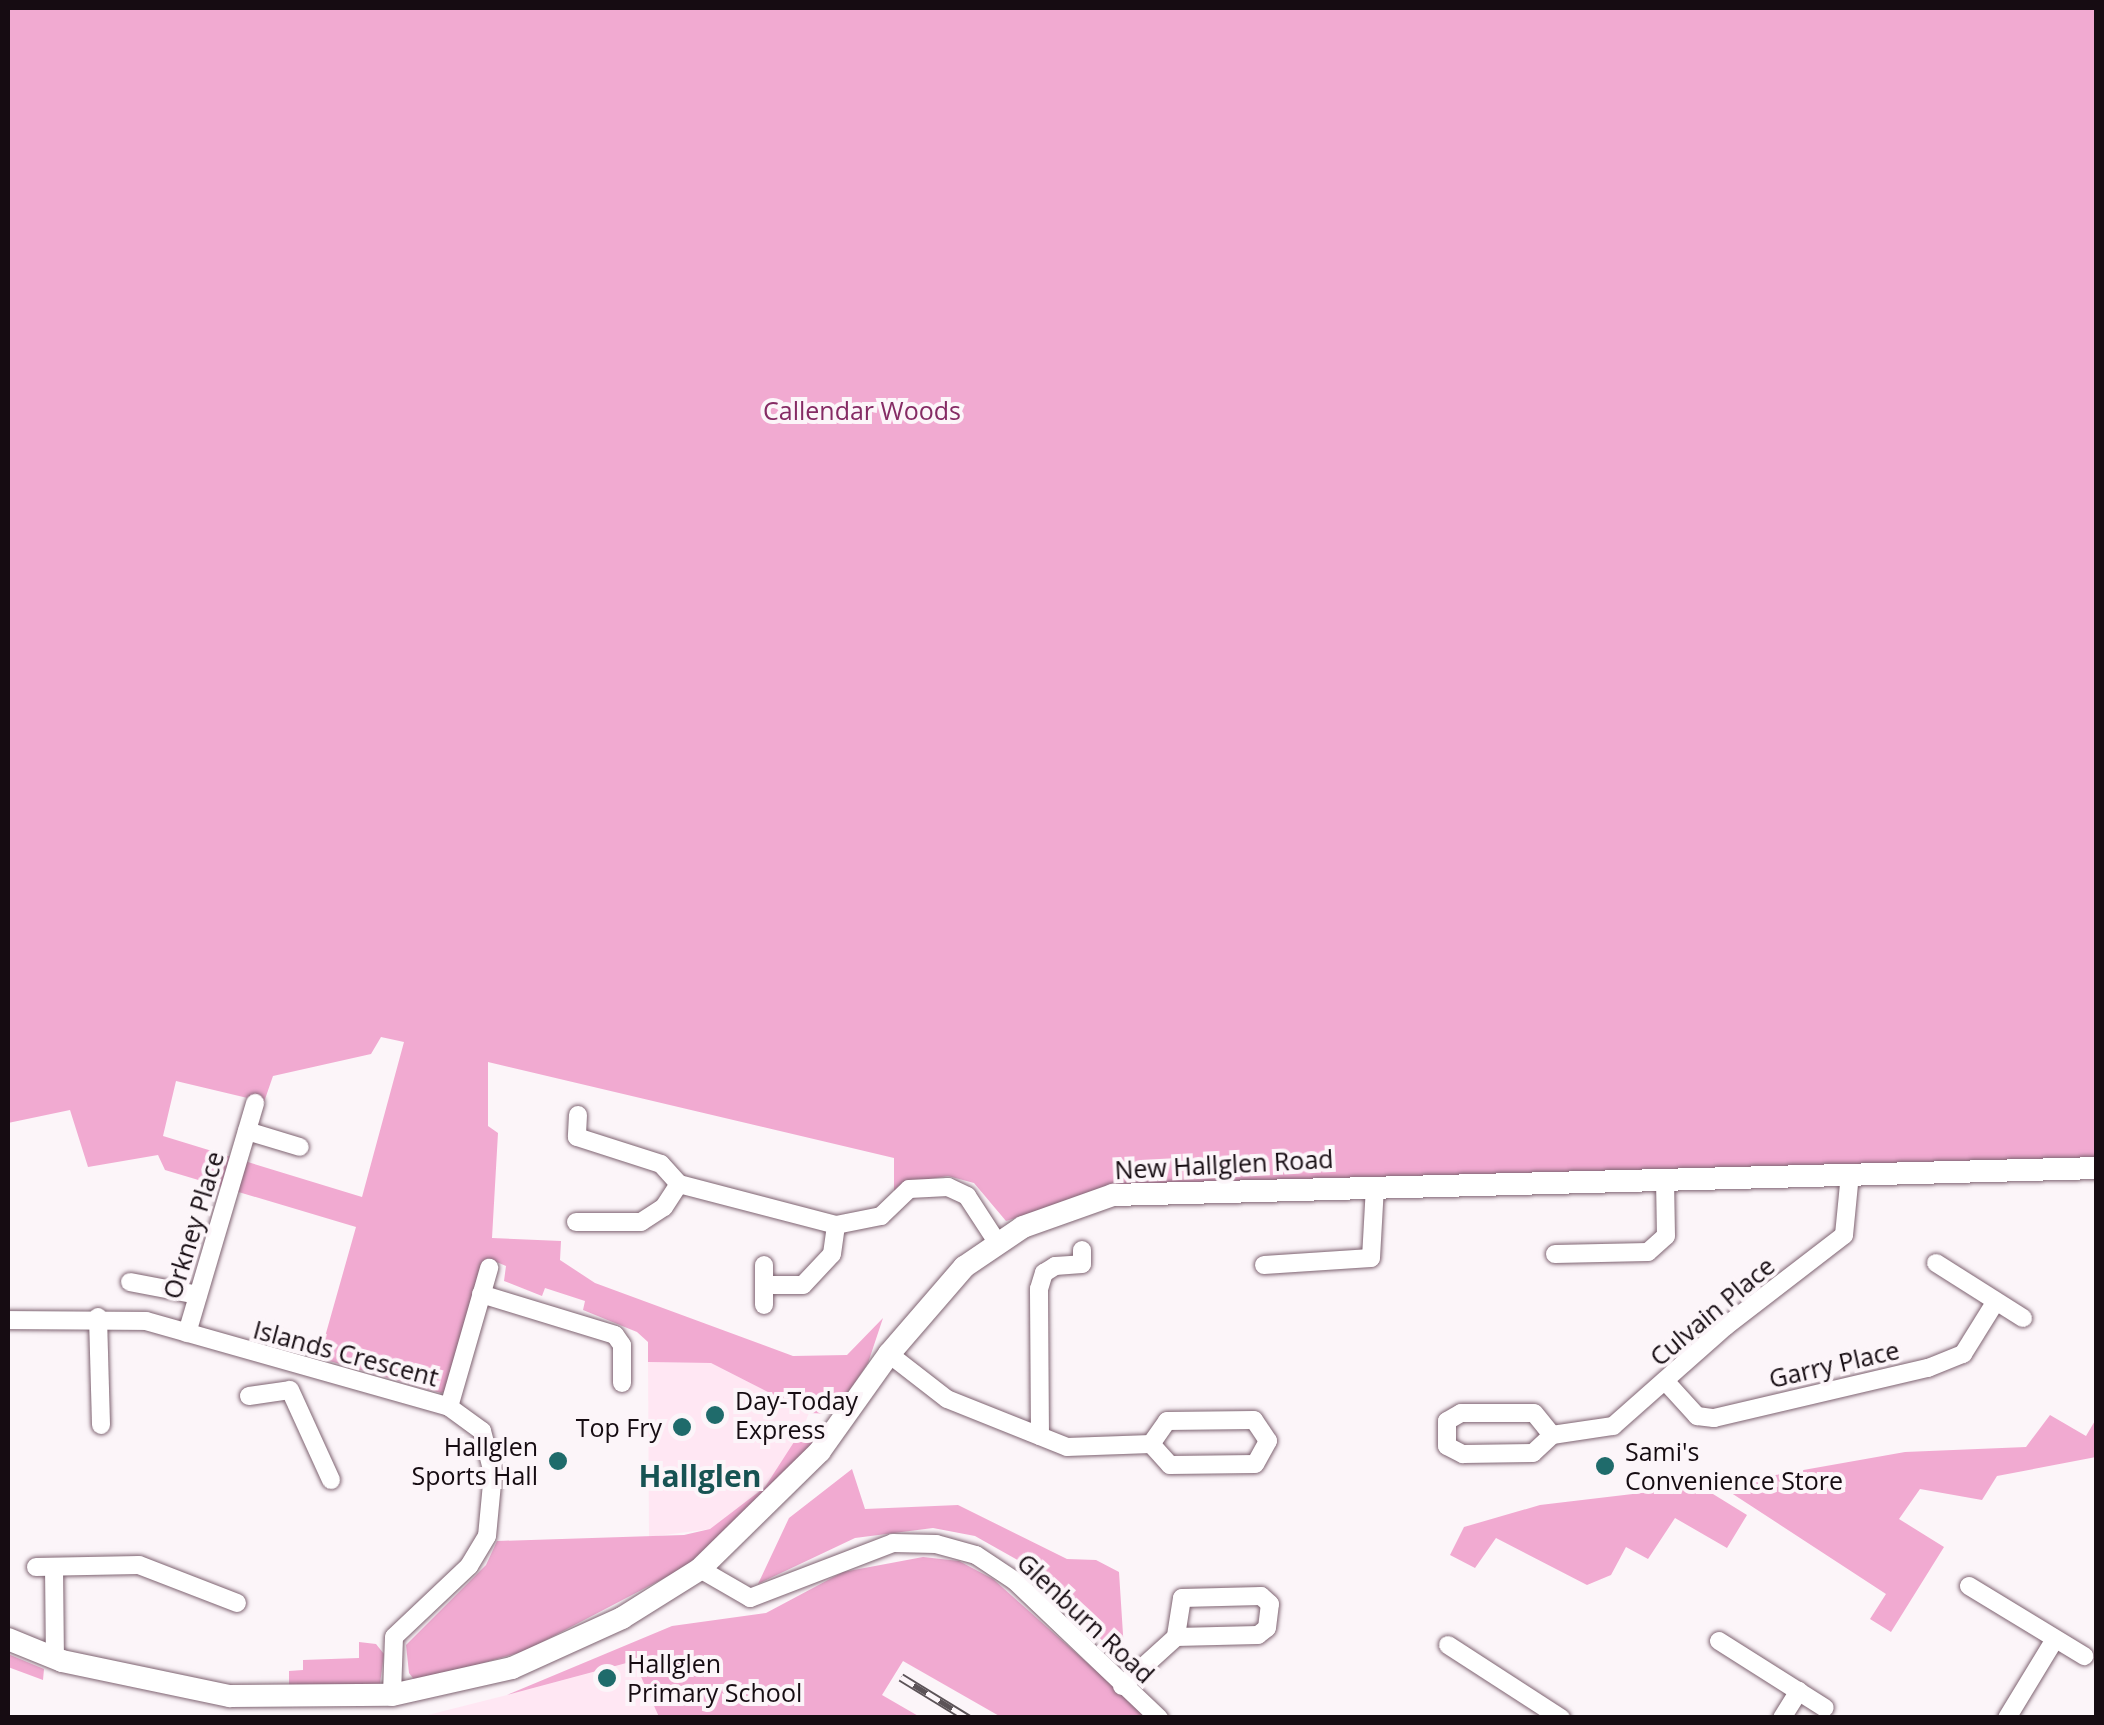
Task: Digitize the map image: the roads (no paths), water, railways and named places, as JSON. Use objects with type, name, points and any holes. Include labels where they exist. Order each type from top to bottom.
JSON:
[{"type":"street","name":"Orkney Place","points":[[187,1333],[255,1103]]},
{"type":"street","points":[[578,1115],[577,1137],[661,1164],[679,1184],[836,1225],[881,1216],[909,1190],[948,1187],[967,1196],[997,1242]]},
{"type":"street","name":"Orkney Place","points":[[247,1131],[300,1147]]},
{"type":"street","name":"New Hallglen Road","points":[[8,1639],[54,1658],[230,1696],[392,1695],[512,1668],[622,1618],[700,1569],[782,1494],[889,1354],[964,1267],[997,1242],[1052,1214],[1112,1196],[2096,1168]]},
{"type":"street","name":"Culvain Place","points":[[1552,1434],[1534,1413],[1461,1413],[1446,1421],[1446,1446],[1463,1454],[1533,1454],[1552,1434],[1601,1432],[1667,1383],[1726,1326],[1844,1235],[1850,1174]]},
{"type":"street","points":[[1555,1254],[1648,1252],[1666,1236],[1665,1179]]},
{"type":"street","points":[[576,1222],[641,1222],[664,1207],[679,1184]]},
{"type":"street","points":[[1264,1264],[1371,1258],[1376,1186]]},
{"type":"street","points":[[764,1285],[803,1285],[832,1254],[836,1225]]},
{"type":"street","points":[[1040,1436],[1039,1288],[1055,1266],[1082,1264],[1082,1250]]},
{"type":"street","points":[[1936,1263],[2023,1318]]},
{"type":"street","points":[[764,1264],[764,1305]]},
{"type":"street","points":[[448,1407],[489,1268]]},
{"type":"street","points":[[130,1282],[198,1295]]},
{"type":"street","points":[[481,1294],[615,1335],[622,1345],[622,1382]]},
{"type":"street","name":"Garry Place","points":[[1667,1383],[1697,1416],[1714,1418],[1928,1368],[1963,1354],[1996,1301]]},
{"type":"street","points":[[98,1317],[101,1425]]},
{"type":"street","name":"Islands Crescent","points":[[8,1320],[98,1317],[187,1333],[296,1368],[448,1407],[482,1431],[490,1450],[488,1536],[469,1566],[394,1636],[392,1695]]},
{"type":"street","points":[[889,1354],[947,1399],[1067,1447],[1151,1444],[1170,1465],[1255,1464],[1268,1441],[1254,1420],[1167,1422],[1151,1444]]},
{"type":"street","points":[[296,1368],[290,1390],[331,1480]]},
{"type":"street","points":[[249,1396],[290,1390]]},
{"type":"street","name":"Glenburn Road","points":[[700,1569],[750,1598],[893,1544],[962,1552],[1015,1581],[1159,1718]]},
{"type":"street","points":[[54,1658],[45,1567],[139,1564],[237,1603]]},
{"type":"street","points":[[1968,1586],[2084,1656]]},
{"type":"street","points":[[1122,1686],[1176,1637],[1182,1598],[1261,1596],[1270,1604],[1267,1628],[1258,1635],[1176,1637]]},
{"type":"street","points":[[2006,1718],[2055,1638]]},
{"type":"street","points":[[1719,1642],[1825,1708]]},
{"type":"street","points":[[1448,1646],[1561,1718]]},
{"type":"street","points":[[1782,1718],[1799,1692]]},
{"type":"street","points":[[1525,1718],[1535,1700]]},
{"type":"railway","points":[[901,1677],[968,1718]]},
{"type":"place","name":"Day-Today Express","points":[[715,1415]]},
{"type":"place","name":"Top Fry","points":[[682,1427]]},
{"type":"place","name":"Hallglen Sports Hall","points":[[558,1461]]},
{"type":"place","name":"Sami's Convenience Store","points":[[1605,1466]]},
{"type":"place","name":"Hallglen Primary School","points":[[607,1678]]},
{"type":"district","name":"Hallglen","points":[[700,1476]]},
{"type":"park label","name":"Callendar Woods","points":[[862,410]]}]
